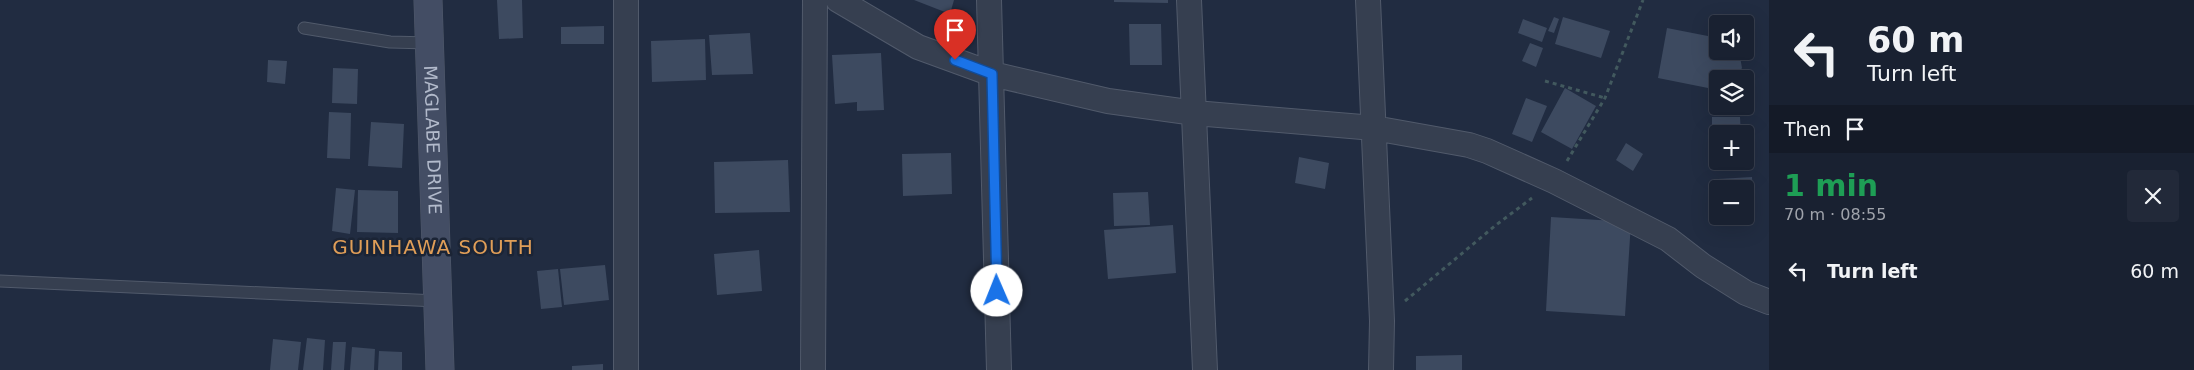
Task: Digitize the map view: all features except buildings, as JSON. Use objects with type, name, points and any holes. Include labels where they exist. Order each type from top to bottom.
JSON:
[{"type":"main road","name":"MAGLABE DRIVE","points":[[428,0],[440,370]]},
{"type":"street","points":[[626,0],[626,370]]},
{"type":"street","points":[[814,370],[815,0]]},
{"type":"street","points":[[838,0],[918,47],[992,74],[1108,101],[1195,113],[1374,128],[1469,145],[1506,158],[1668,239],[1703,266],[1746,293],[1769,302]]},
{"type":"street","points":[[990,0],[999,370]]},
{"type":"street","points":[[1189,0],[1205,370]]},
{"type":"street","points":[[1368,0],[1382,321],[1381,370]]},
{"type":"lane","points":[[304,28],[390,42],[429,43]]},
{"type":"lane","points":[[0,281],[437,301]]},
{"type":"path","points":[[1545,81],[1604,98]]},
{"type":"district","name":"GUINHAWA SOUTH","points":[[433,247]]},
{"type":"route","points":[[955,60],[992,74],[997,291]]}]
